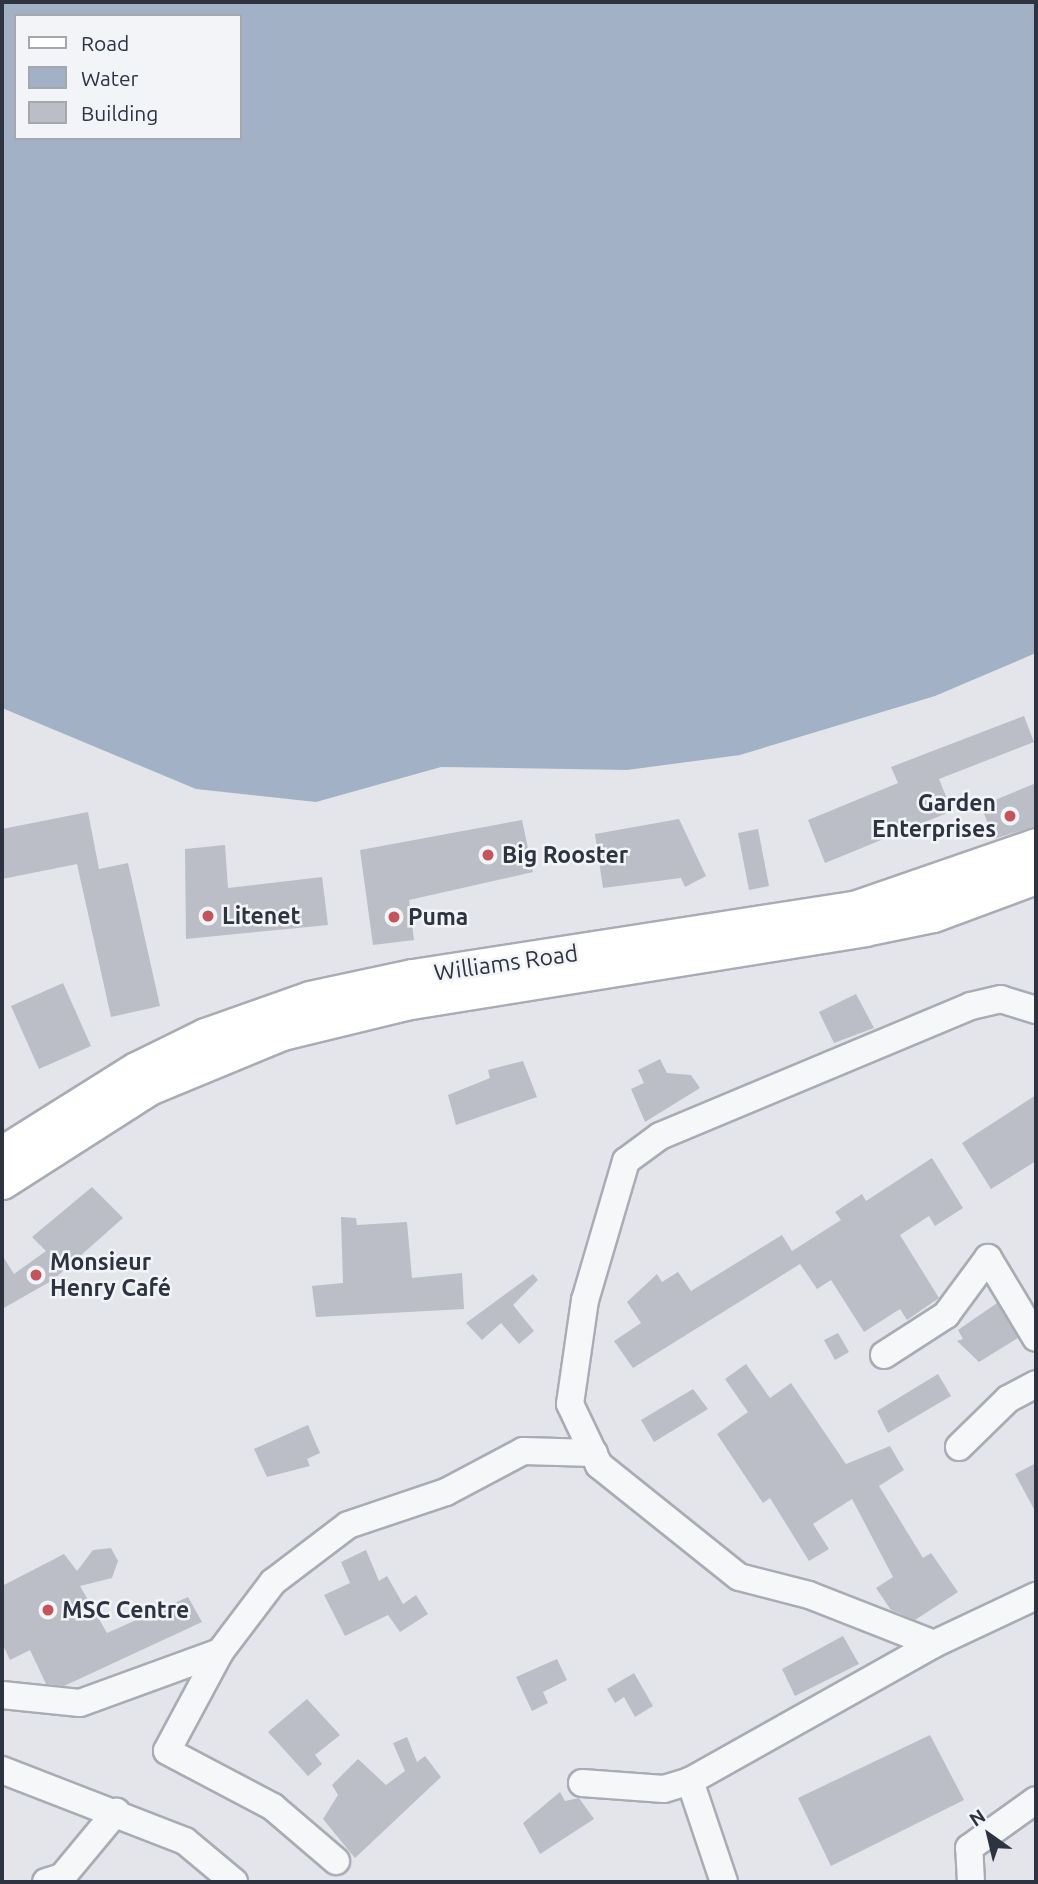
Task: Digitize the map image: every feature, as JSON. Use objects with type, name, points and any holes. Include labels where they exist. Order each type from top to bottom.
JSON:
[{"type":"main road","name":"Williams Road","points":[[2,1153],[136,1069],[205,1035],[310,998],[413,975],[857,907],[1036,845]]},
{"type":"main road","name":"Williams Road","points":[[2,1182],[149,1088],[282,1033],[410,1002],[864,929],[933,915],[1036,877]]},
{"type":"street","points":[[934,1644],[809,1595],[739,1577],[658,1518],[594,1453],[570,1404],[585,1300],[626,1161],[660,1136],[971,1006],[1001,999],[1036,1010]]},
{"type":"street","points":[[884,1355],[946,1315],[988,1258],[1036,1338]]},
{"type":"street","points":[[959,1447],[1008,1399],[1036,1384]]},
{"type":"street","points":[[336,1861],[273,1807],[167,1751],[220,1652],[273,1582],[348,1525],[446,1492],[523,1451],[594,1453]]},
{"type":"street","points":[[582,1783],[664,1789],[691,1781],[934,1644],[1036,1596]]},
{"type":"street","points":[[2,1695],[80,1703],[220,1652]]},
{"type":"street","points":[[2,1770],[185,1841],[234,1882]]},
{"type":"street","points":[[691,1781],[720,1876]]},
{"type":"street","points":[[971,1882],[969,1848],[1036,1800]]},
{"type":"street","points":[[46,1882],[62,1877],[116,1812]]},
{"type":"water","points":[[2,2],[1036,2],[1036,653],[935,696],[740,755],[627,770],[441,767],[316,802],[196,789],[2,708]]},
{"type":"building","points":[[1024,716],[1034,742],[939,779],[952,811],[825,863],[808,820],[898,783],[891,767]]},
{"type":"building","name":"Garden Enterprises","points":[[1036,783],[1036,826],[994,839],[981,806]]},
{"type":"building","points":[[88,812],[99,869],[128,863],[160,1006],[111,1017],[77,864],[2,879],[2,829]]},
{"type":"building","points":[[679,819],[706,876],[685,887],[681,878],[603,888],[595,834]]},
{"type":"building","points":[[522,820],[533,872],[409,900],[414,940],[373,945],[360,850]]},
{"type":"building","points":[[758,829],[769,886],[749,890],[738,833]]},
{"type":"building","points":[[225,845],[228,888],[322,877],[328,925],[186,939],[185,849]]},
{"type":"building","points":[[63,983],[91,1046],[39,1069],[11,1006]]},
{"type":"building","points":[[856,994],[874,1028],[834,1043],[819,1012]]},
{"type":"building","points":[[660,1059],[667,1073],[691,1075],[700,1088],[645,1122],[631,1089],[644,1083],[638,1070]]},
{"type":"building","points":[[523,1061],[537,1097],[456,1125],[448,1095],[490,1078],[488,1070]]},
{"type":"building","points":[[1036,1095],[1036,1161],[991,1189],[962,1143]]},
{"type":"building","points":[[932,1158],[963,1208],[935,1226],[929,1216],[900,1235],[939,1298],[907,1320],[900,1309],[864,1332],[831,1280],[817,1289],[800,1264],[633,1368],[614,1341],[641,1323],[627,1302],[657,1274],[662,1282],[678,1272],[691,1291],[782,1235],[792,1251],[841,1220],[835,1212],[862,1194],[866,1201]]},
{"type":"building","points":[[92,1187],[123,1218],[53,1280],[2,1309],[2,1255],[14,1274],[46,1251],[32,1237]]},
{"type":"building","points":[[341,1217],[356,1218],[357,1225],[407,1222],[412,1278],[462,1273],[464,1309],[316,1317],[312,1286],[343,1283]]},
{"type":"building","points":[[533,1274],[538,1280],[513,1305],[534,1331],[519,1344],[501,1323],[482,1340],[466,1323]]},
{"type":"building","points":[[997,1303],[1018,1338],[979,1362],[957,1341],[963,1339],[958,1330]]},
{"type":"building","points":[[838,1333],[849,1352],[835,1360],[824,1340]]},
{"type":"building","points":[[746,1364],[770,1398],[791,1383],[846,1464],[890,1446],[904,1470],[879,1486],[923,1558],[931,1553],[958,1592],[915,1620],[891,1610],[876,1588],[893,1577],[852,1499],[813,1524],[829,1549],[809,1561],[770,1498],[763,1503],[717,1434],[748,1412],[725,1379]]},
{"type":"building","points":[[938,1374],[951,1396],[888,1433],[877,1411]]},
{"type":"building","points":[[693,1389],[708,1409],[654,1442],[641,1420]]},
{"type":"building","points":[[308,1425],[320,1453],[307,1459],[310,1466],[267,1477],[254,1449]]},
{"type":"building","points":[[1036,1463],[1036,1513],[1015,1474]]},
{"type":"building","name":"MSC Centre","points":[[111,1548],[118,1561],[112,1578],[80,1586],[107,1633],[188,1597],[202,1622],[64,1686],[46,1684],[30,1650],[10,1660],[2,1643],[2,1586],[64,1554],[77,1571],[93,1550]]},
{"type":"building","points":[[366,1550],[379,1581],[387,1576],[403,1604],[416,1595],[428,1614],[400,1632],[388,1615],[345,1636],[324,1595],[350,1583],[341,1562]]},
{"type":"building","points":[[843,1636],[859,1664],[795,1696],[782,1669]]},
{"type":"building","points":[[557,1659],[567,1680],[543,1692],[548,1703],[532,1711],[516,1677]]},
{"type":"building","points":[[634,1673],[653,1706],[635,1717],[624,1697],[615,1703],[607,1689]]},
{"type":"building","points":[[307,1699],[340,1735],[315,1755],[322,1764],[308,1776],[268,1732]]},
{"type":"building","points":[[930,1735],[964,1800],[831,1866],[798,1798]]},
{"type":"building","points":[[407,1737],[417,1762],[425,1756],[441,1777],[355,1858],[323,1819],[338,1795],[332,1785],[358,1759],[386,1785],[405,1771],[393,1743]]},
{"type":"building","points":[[560,1792],[565,1801],[579,1798],[594,1819],[540,1854],[523,1823]]},
{"type":"place","name":"Garden Enterprises","points":[[1010,816]]},
{"type":"place","name":"Big Rooster","points":[[488,855]]},
{"type":"place","name":"Litenet","points":[[208,916]]},
{"type":"place","name":"Puma","points":[[394,917]]},
{"type":"place","name":"Monsieur Henry Café","points":[[36,1275]]},
{"type":"place","name":"MSC Centre","points":[[48,1610]]}]
